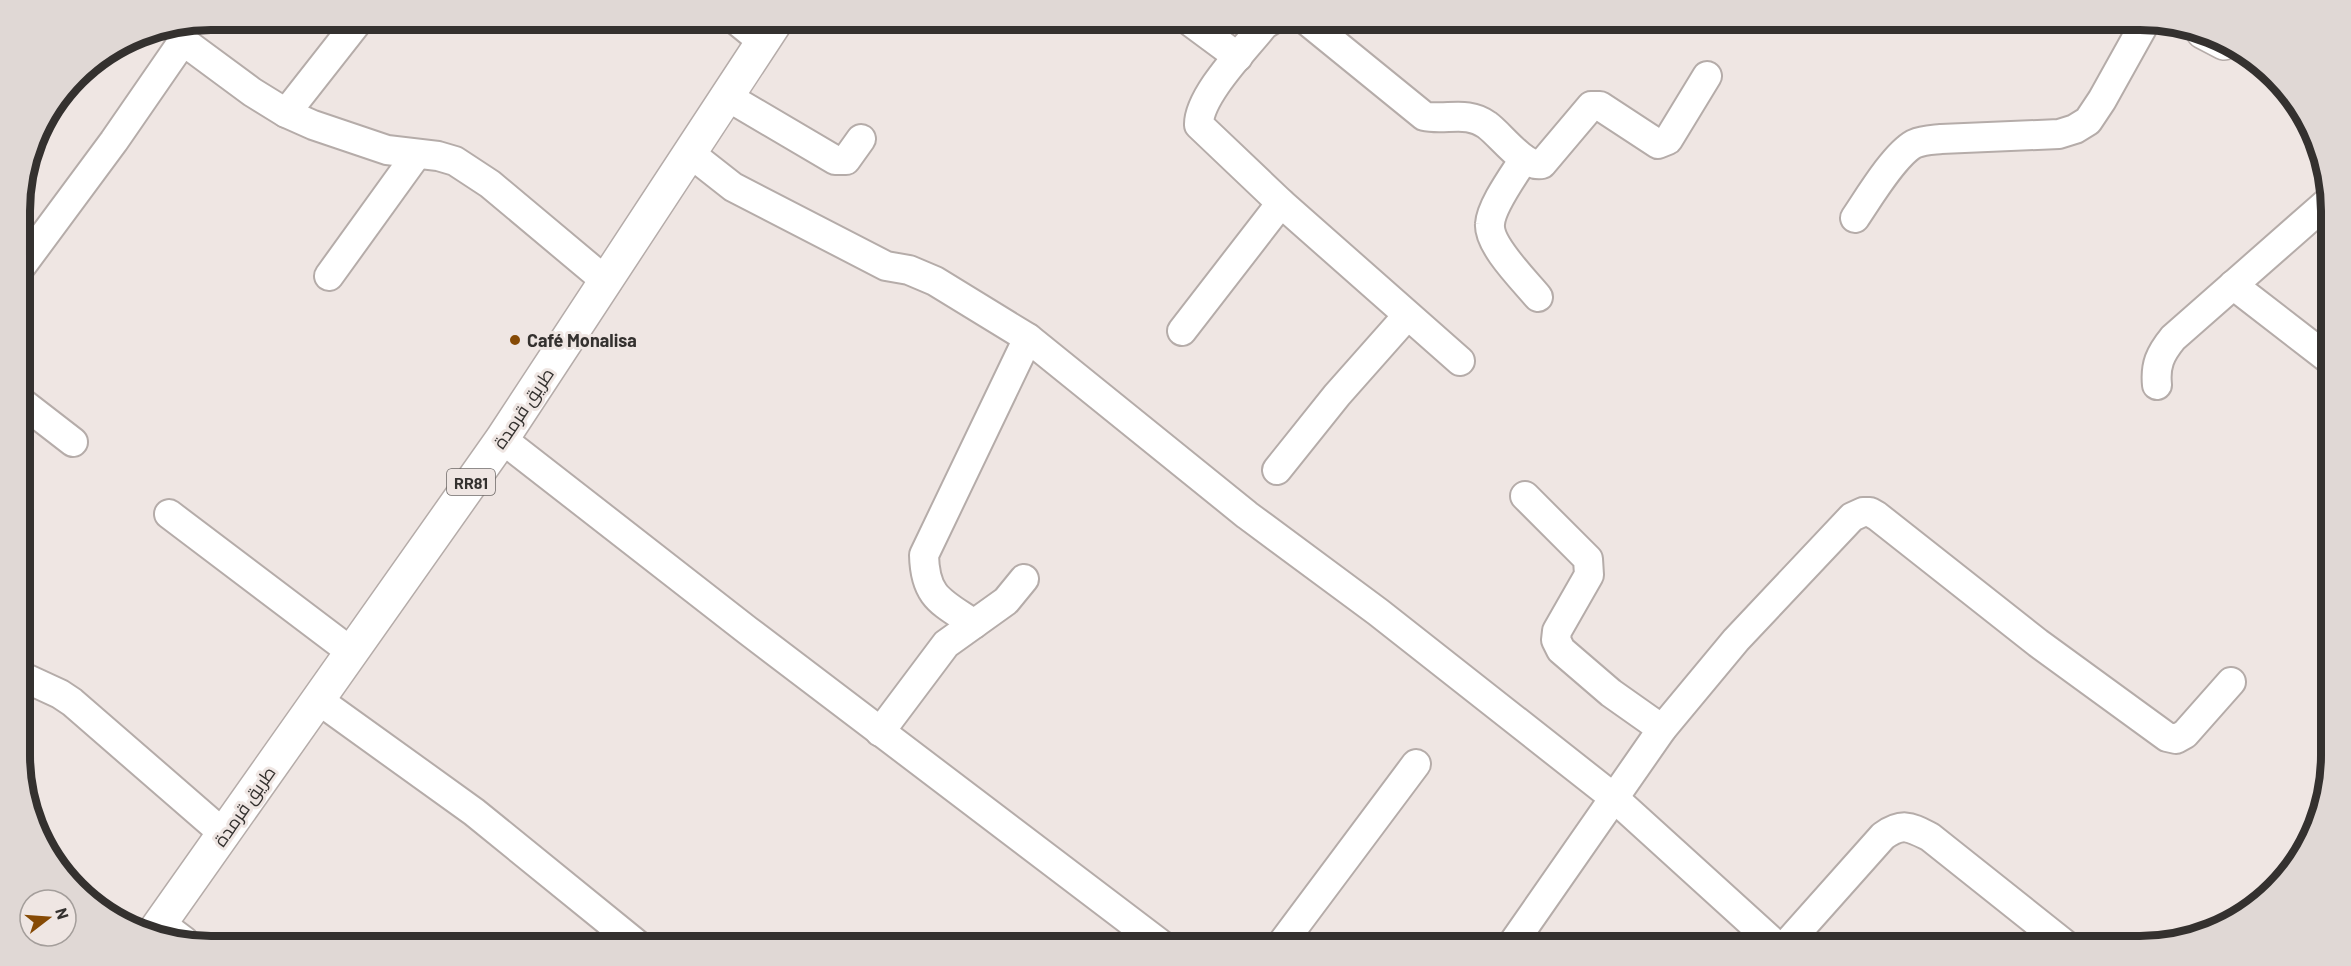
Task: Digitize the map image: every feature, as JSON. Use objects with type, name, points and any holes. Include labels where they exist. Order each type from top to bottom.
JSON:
[{"type":"main road","name":"طريق قرمدة","points":[[167,930],[224,834],[350,651],[502,439],[770,31]]},
{"type":"street","points":[[286,113],[351,30]]},
{"type":"street","points":[[1202,30],[1238,57]]},
{"type":"street","points":[[1260,30],[1204,105],[1199,116],[1199,125],[1281,203],[1460,361]]},
{"type":"street","points":[[1318,30],[1424,116],[1476,118],[1488,125],[1524,159],[1536,165],[1542,164],[1591,106],[1599,106],[1658,144],[1663,143],[1668,140],[1707,76]]},
{"type":"street","points":[[1855,218],[1899,157],[1912,145],[1924,140],[2059,134],[2075,129],[2088,121],[2141,30]]},
{"type":"street","points":[[30,236],[114,141],[181,32]]},
{"type":"street","points":[[184,32],[252,92],[286,113],[363,144],[455,160],[490,184],[607,282]]},
{"type":"street","points":[[728,97],[835,160],[846,160],[861,139]]},
{"type":"street","points":[[329,276],[417,154]]},
{"type":"street","points":[[691,154],[733,187],[886,266],[909,270],[935,281],[1028,338],[1247,515],[1378,612],[1613,797],[1766,936]]},
{"type":"street","points":[[1524,159],[1492,214],[1490,225],[1495,243],[1538,297]]},
{"type":"street","points":[[1182,331],[1281,203]]},
{"type":"street","points":[[2157,385],[2158,360],[2172,338],[2321,208]]},
{"type":"street","points":[[2234,285],[2321,353]]},
{"type":"street","points":[[1277,470],[1337,395],[1407,316]]},
{"type":"street","points":[[974,624],[935,597],[925,576],[924,555],[1028,338]]},
{"type":"street","points":[[30,409],[73,442]]},
{"type":"street","points":[[502,439],[880,732],[1150,936]]},
{"type":"street","points":[[1525,496],[1588,560],[1589,575],[1557,631],[1556,640],[1561,650],[1611,693],[1662,729]]},
{"type":"street","points":[[1518,936],[1662,729],[1736,640],[1838,530],[1852,517],[1863,512],[1870,512],[1877,516],[2038,643],[2167,737],[2176,739],[2185,734],[2231,682]]},
{"type":"street","points":[[169,514],[350,651]]},
{"type":"street","points":[[880,732],[936,656],[956,635],[1006,601],[1024,579]]},
{"type":"street","points":[[30,680],[72,702],[224,834]]},
{"type":"street","points":[[317,699],[474,812],[627,936]]},
{"type":"street","points":[[1287,936],[1416,764]]},
{"type":"street","points":[[1794,936],[1883,836],[1896,827],[1910,827],[1930,837],[2054,936]]},
{"type":"place","name":"Café Monalisa","points":[[515,340]]}]
